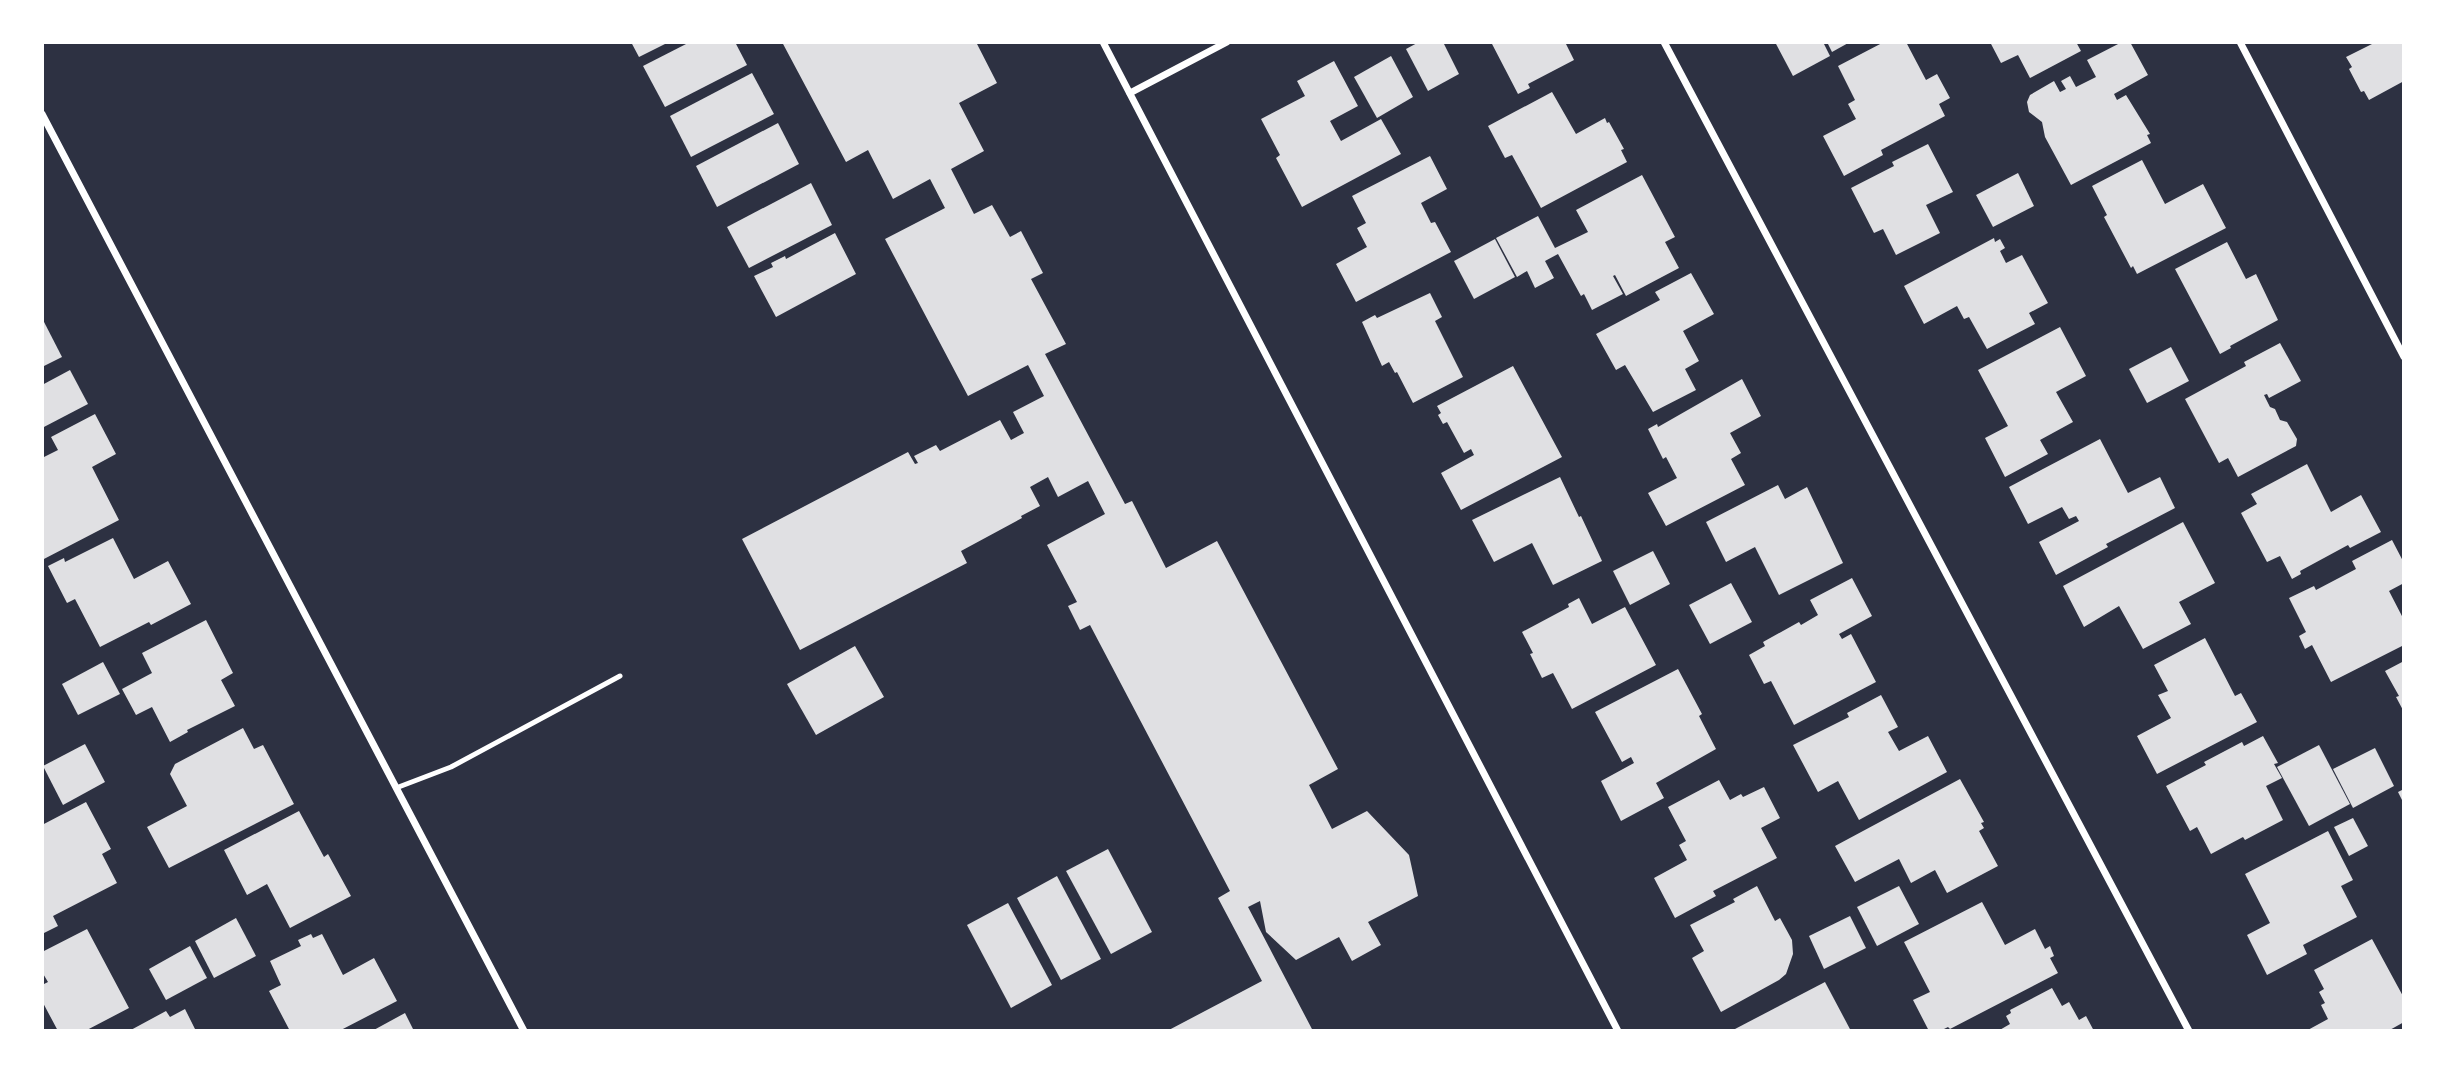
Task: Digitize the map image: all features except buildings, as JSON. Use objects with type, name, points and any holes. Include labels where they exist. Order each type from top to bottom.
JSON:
[{"type":"street","points":[[1103,42],[1618,1031]]},
{"type":"street","points":[[1130,93],[1227,42]]},
{"type":"street","points":[[1664,42],[2189,1031]]},
{"type":"street","points":[[2240,42],[2404,357]]},
{"type":"street","points":[[42,114],[524,1031]]},
{"type":"lane","points":[[397,788],[451,766],[620,676]]}]
